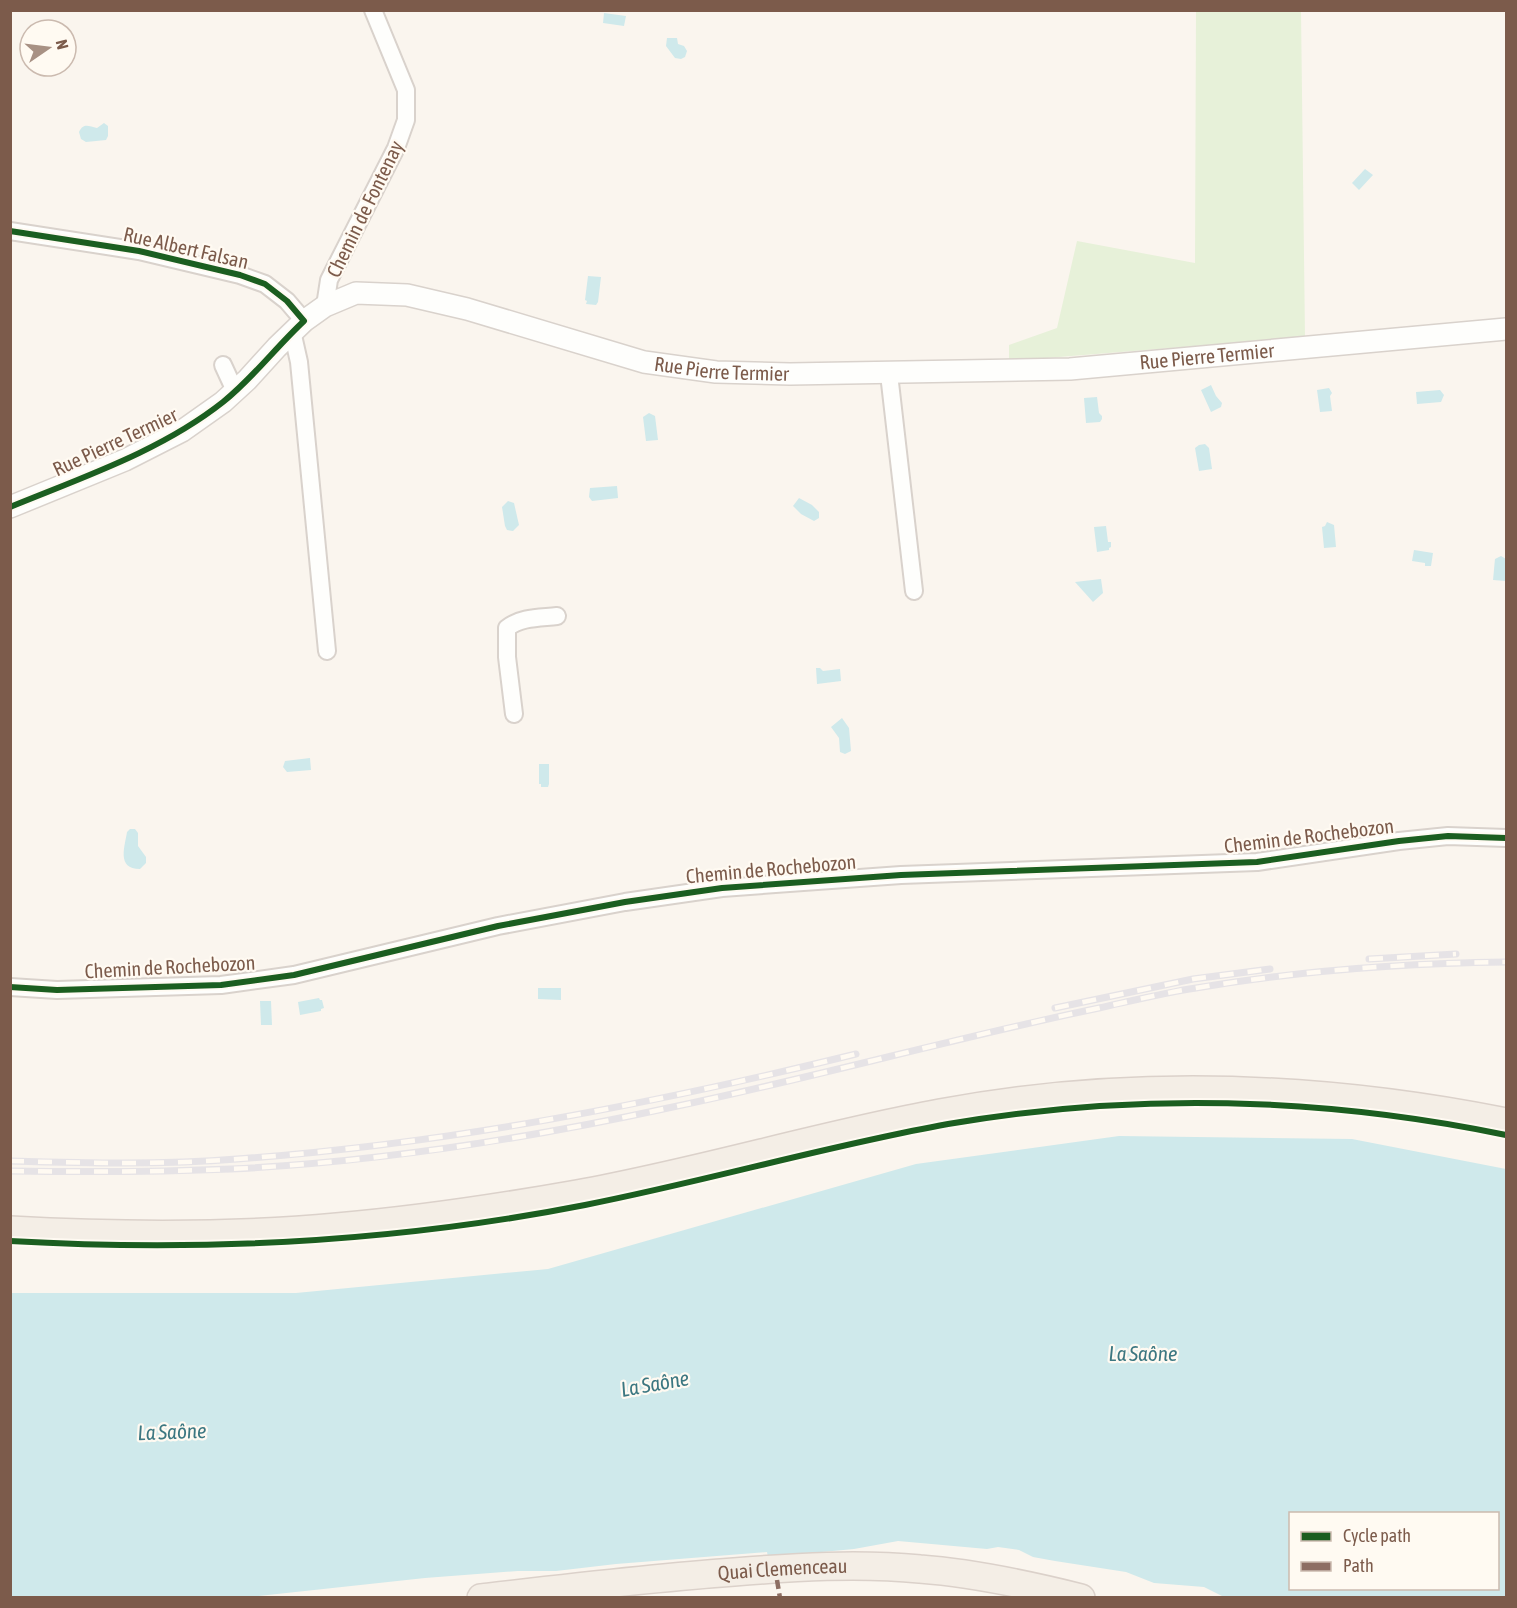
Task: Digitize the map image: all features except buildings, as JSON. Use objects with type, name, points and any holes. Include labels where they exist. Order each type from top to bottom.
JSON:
[{"type":"main road","points":[[10,1230],[86,1234],[211,1234],[336,1227],[458,1214],[592,1191],[934,1114],[1092,1093],[1190,1090],[1302,1094],[1439,1109],[1506,1122]]},
{"type":"main road","name":"Quai Clemenceau","points":[[481,1598],[693,1575],[854,1566],[1022,1584],[1081,1598]]},
{"type":"main road","name":"Quai Clemenceau","points":[[594,1598],[817,1578],[947,1576],[1039,1598]]},
{"type":"street","name":"Chemin de Fontenay","points":[[325,306],[329,280],[396,148],[406,120],[406,90],[373,10]]},
{"type":"street","name":"Rue Albert Falsan","points":[[10,231],[139,251],[240,276],[265,285],[287,301],[298,326]]},
{"type":"street","name":"Rue Pierre Termier","points":[[10,507],[124,460],[182,432],[235,392],[298,326],[325,306],[356,293],[407,295],[467,309],[644,362],[716,372],[890,374],[1070,369],[1506,328]]},
{"type":"street","points":[[298,326],[299,362],[327,651]]},
{"type":"street","points":[[223,365],[235,392]]},
{"type":"street","points":[[890,374],[914,591]]},
{"type":"street","points":[[514,714],[507,657],[507,628],[514,623],[557,616]]},
{"type":"street","name":"Chemin de Rochebozon","points":[[10,987],[57,990],[221,985],[294,975],[490,927],[625,902],[722,888],[902,875],[1257,862],[1448,836],[1506,838]]},
{"type":"green space","points":[[1196,11],[1301,11],[1305,337],[1009,361],[1009,345],[1057,328],[1077,241],[1195,263]]},
{"type":"water","points":[[604,13],[626,16],[624,26],[603,23]]},
{"type":"water","points":[[667,38],[677,38],[678,44],[684,46],[687,51],[685,57],[675,58],[666,46]]},
{"type":"water","points":[[104,123],[108,126],[106,140],[86,142],[81,139],[79,132],[83,127],[97,128]]},
{"type":"water","points":[[1365,169],[1373,175],[1359,190],[1352,183]]},
{"type":"water","points":[[588,276],[601,277],[596,305],[586,304]]},
{"type":"water","points":[[1211,385],[1222,403],[1221,407],[1211,412],[1201,390]]},
{"type":"water","points":[[1329,388],[1332,393],[1330,396],[1332,411],[1320,412],[1317,390]]},
{"type":"water","points":[[1440,390],[1444,395],[1441,402],[1417,404],[1416,392]]},
{"type":"water","points":[[1097,397],[1102,419],[1100,422],[1086,423],[1084,398]]},
{"type":"water","points":[[649,413],[655,416],[658,440],[646,441],[643,417]]},
{"type":"water","points":[[1205,444],[1209,448],[1212,469],[1199,471],[1195,448]]},
{"type":"water","points":[[617,486],[618,498],[592,501],[589,497],[590,488]]},
{"type":"water","points":[[799,498],[819,512],[819,518],[814,521],[801,514],[793,506]]},
{"type":"water","points":[[508,501],[514,503],[519,525],[513,531],[507,530],[505,526],[502,507]]},
{"type":"water","points":[[1327,522],[1334,525],[1336,547],[1324,548],[1322,527]]},
{"type":"water","points":[[1106,526],[1111,547],[1109,550],[1097,552],[1094,527]]},
{"type":"water","points":[[1414,550],[1433,553],[1431,566],[1412,561]]},
{"type":"water","points":[[1501,556],[1506,559],[1506,581],[1493,580],[1495,559]]},
{"type":"water","points":[[1101,579],[1103,593],[1093,602],[1075,582]]},
{"type":"water","points":[[816,668],[823,671],[840,669],[841,681],[817,684]]},
{"type":"water","points":[[842,718],[849,728],[851,751],[845,754],[840,752],[839,738],[831,727]]},
{"type":"water","points":[[310,758],[311,770],[287,772],[283,767],[285,761]]},
{"type":"water","points":[[539,764],[549,764],[548,787],[541,787],[539,784]]},
{"type":"water","points":[[135,829],[138,833],[138,846],[146,857],[146,863],[140,869],[132,868],[125,861],[125,844],[127,832]]},
{"type":"water","points":[[538,988],[561,988],[561,1000],[538,999]]},
{"type":"water","points":[[319,998],[324,1008],[321,1011],[300,1015],[298,1002]]},
{"type":"water","points":[[260,1001],[271,1001],[272,1025],[261,1025]]},
{"type":"water","name":"La Saône","points":[[1119,1136],[1352,1139],[1506,1169],[1506,1597],[1224,1597],[1204,1587],[1154,1583],[1126,1572],[1033,1557],[1019,1550],[898,1541],[854,1549],[768,1557],[767,1552],[556,1571],[518,1571],[425,1578],[249,1597],[11,1597],[10,1293],[296,1293],[548,1269],[916,1164]]},
{"type":"railway","points":[[1369,959],[1456,954]]},
{"type":"railway","points":[[10,1171],[231,1169],[341,1161],[451,1148],[560,1130],[668,1108],[1184,990],[1351,969],[1506,962]]},
{"type":"railway","points":[[1055,1008],[1193,979],[1270,969]]},
{"type":"railway","points":[[10,1161],[124,1163],[209,1161],[394,1143],[549,1120],[703,1089],[856,1054]]},
{"type":"marked path","points":[[777,1580],[780,1598]]},
{"type":"cycle path","points":[[10,231],[139,251],[240,275],[265,284],[287,301],[304,321],[234,393],[174,435],[121,462],[10,507]]},
{"type":"cycle path","points":[[10,987],[57,990],[221,985],[294,975],[498,926],[625,902],[722,888],[901,875],[1257,862],[1448,836],[1506,838]]},
{"type":"cycle path","points":[[10,1241],[154,1245],[227,1244],[371,1236],[443,1228],[585,1205],[948,1124],[1088,1107],[1158,1103],[1298,1106],[1437,1122],[1506,1135]]}]
